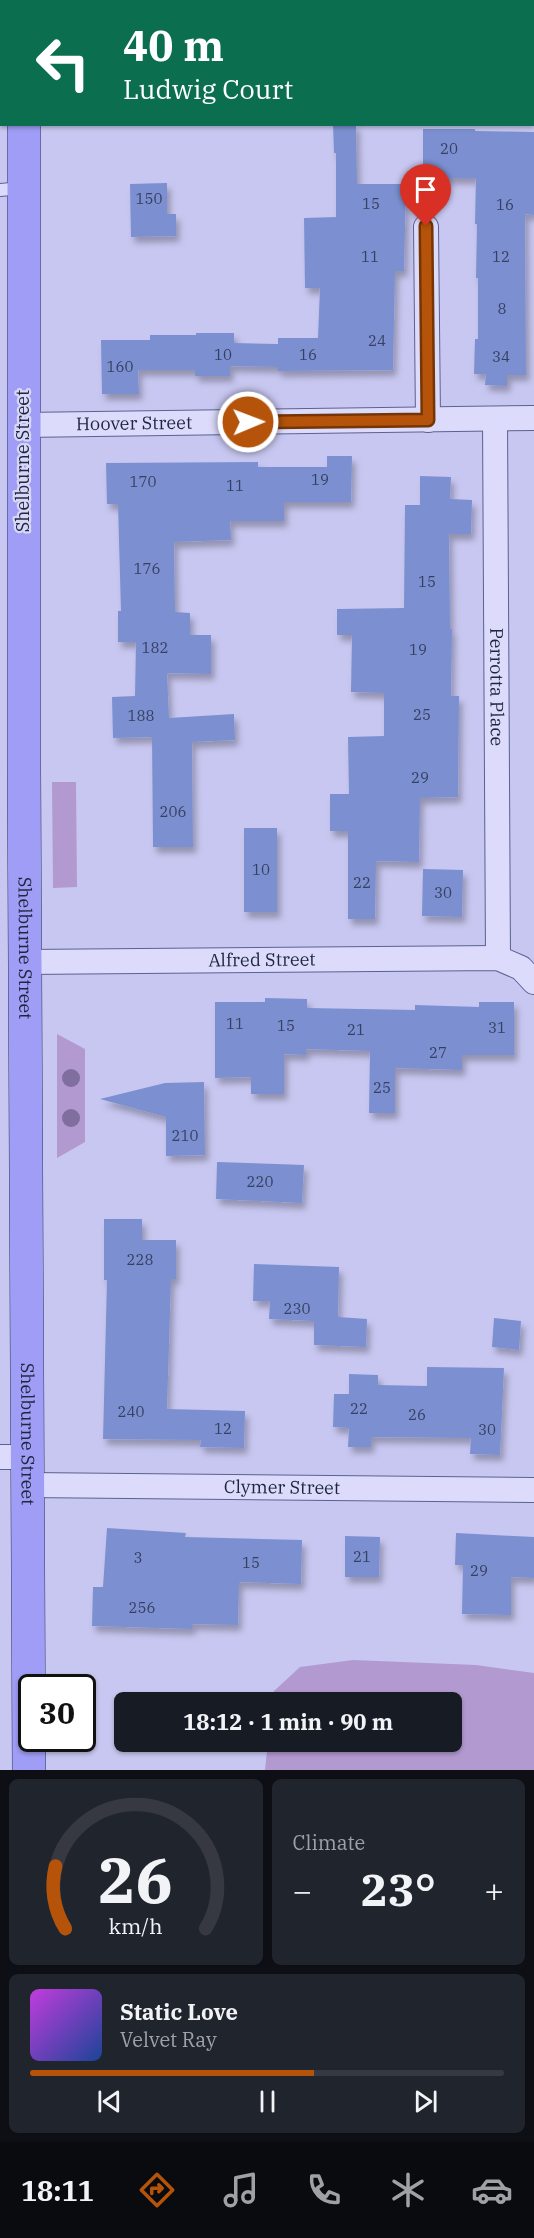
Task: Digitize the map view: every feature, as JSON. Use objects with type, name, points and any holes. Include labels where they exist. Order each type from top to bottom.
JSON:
[{"type":"main road","name":"Shelburne Street","points":[[24,126],[12,189],[23,425],[25,962],[18,1466],[29,1770]]},
{"type":"street","points":[[426,226],[428,420]]},
{"type":"street","name":"Hoover Street","points":[[23,425],[534,418]]},
{"type":"street","name":"Perrotta Place","points":[[495,419],[498,958]]},
{"type":"street","points":[[498,958],[521,968],[534,982]]},
{"type":"street","name":"Alfred Street","points":[[25,962],[498,958]]},
{"type":"street","name":"Clymer Street","points":[[18,1466],[534,1490]]},
{"type":"shaded area","points":[[52,782],[76,782],[77,887],[53,888]]},
{"type":"shaded area","points":[[57,1034],[85,1049],[85,1142],[57,1158]]},
{"type":"shaded area","points":[[353,1660],[476,1665],[534,1673],[534,1770],[265,1770],[267,1752],[462,1752],[462,1692],[274,1692],[300,1667]]},
{"type":"building","points":[[333,126],[356,126],[357,184],[406,184],[404,271],[395,271],[393,370],[278,371],[278,367],[230,366],[230,376],[195,376],[195,370],[138,370],[139,394],[102,394],[101,340],[150,340],[150,335],[196,335],[196,333],[234,333],[234,343],[278,344],[278,338],[318,338],[320,288],[305,288],[304,218],[336,217],[336,153],[334,153]]},
{"type":"building","points":[[423,129],[534,132],[534,215],[525,214],[526,375],[507,375],[507,386],[485,385],[486,374],[474,374],[475,339],[478,339],[476,178],[423,178]]},
{"type":"building","points":[[167,183],[167,214],[176,214],[176,236],[131,237],[130,184]]},
{"type":"building","points":[[327,456],[352,456],[351,502],[284,502],[284,521],[230,521],[231,540],[174,542],[175,612],[190,613],[190,635],[211,635],[211,674],[167,673],[169,718],[234,714],[235,740],[192,742],[193,847],[153,847],[152,737],[113,738],[112,697],[135,696],[136,642],[118,642],[118,611],[121,611],[118,504],[107,504],[106,463],[258,462],[258,467],[327,467]]},
{"type":"building","points":[[420,476],[451,477],[450,499],[472,500],[471,534],[449,534],[450,629],[452,629],[451,696],[459,696],[458,797],[420,798],[419,862],[376,861],[375,919],[348,919],[348,831],[330,831],[330,794],[349,794],[348,737],[384,736],[384,693],[351,692],[352,635],[337,635],[337,609],[404,608],[405,505],[420,505]]},
{"type":"building","points":[[244,828],[277,828],[277,912],[244,912]]},
{"type":"building","points":[[423,869],[463,870],[462,917],[422,916]]},
{"type":"building","points":[[265,998],[307,999],[307,1008],[415,1010],[415,1005],[479,1007],[479,1002],[514,1002],[514,1055],[462,1055],[462,1070],[395,1068],[395,1113],[369,1113],[370,1051],[306,1049],[306,1055],[284,1054],[284,1094],[251,1094],[251,1077],[215,1078],[215,1002],[265,1002]]},
{"type":"building","points":[[204,1082],[205,1155],[166,1156],[166,1117],[100,1099],[165,1083]]},
{"type":"building","points":[[217,1162],[304,1165],[302,1203],[216,1199]]},
{"type":"building","points":[[104,1219],[142,1219],[142,1240],[176,1240],[176,1279],[171,1279],[167,1409],[245,1411],[244,1448],[200,1447],[201,1440],[103,1439],[107,1280],[104,1280]]},
{"type":"building","points":[[254,1264],[339,1267],[338,1317],[367,1319],[366,1347],[314,1345],[314,1321],[269,1319],[270,1301],[253,1301]]},
{"type":"building","points":[[494,1318],[521,1321],[519,1350],[492,1347]]},
{"type":"building","points":[[427,1367],[504,1368],[500,1455],[470,1454],[471,1438],[371,1437],[371,1447],[348,1447],[349,1428],[333,1427],[334,1394],[349,1394],[349,1374],[378,1375],[378,1385],[427,1386]]},
{"type":"building","points":[[107,1528],[186,1533],[185,1537],[302,1540],[301,1584],[239,1582],[238,1625],[192,1624],[192,1629],[92,1626],[93,1587],[103,1587]]},
{"type":"building","points":[[456,1533],[534,1537],[534,1578],[511,1577],[511,1615],[462,1614],[463,1565],[455,1565]]},
{"type":"building","points":[[345,1536],[380,1537],[379,1577],[345,1577]]},
{"type":"route","points":[[248,422],[428,420],[426,226]]}]
